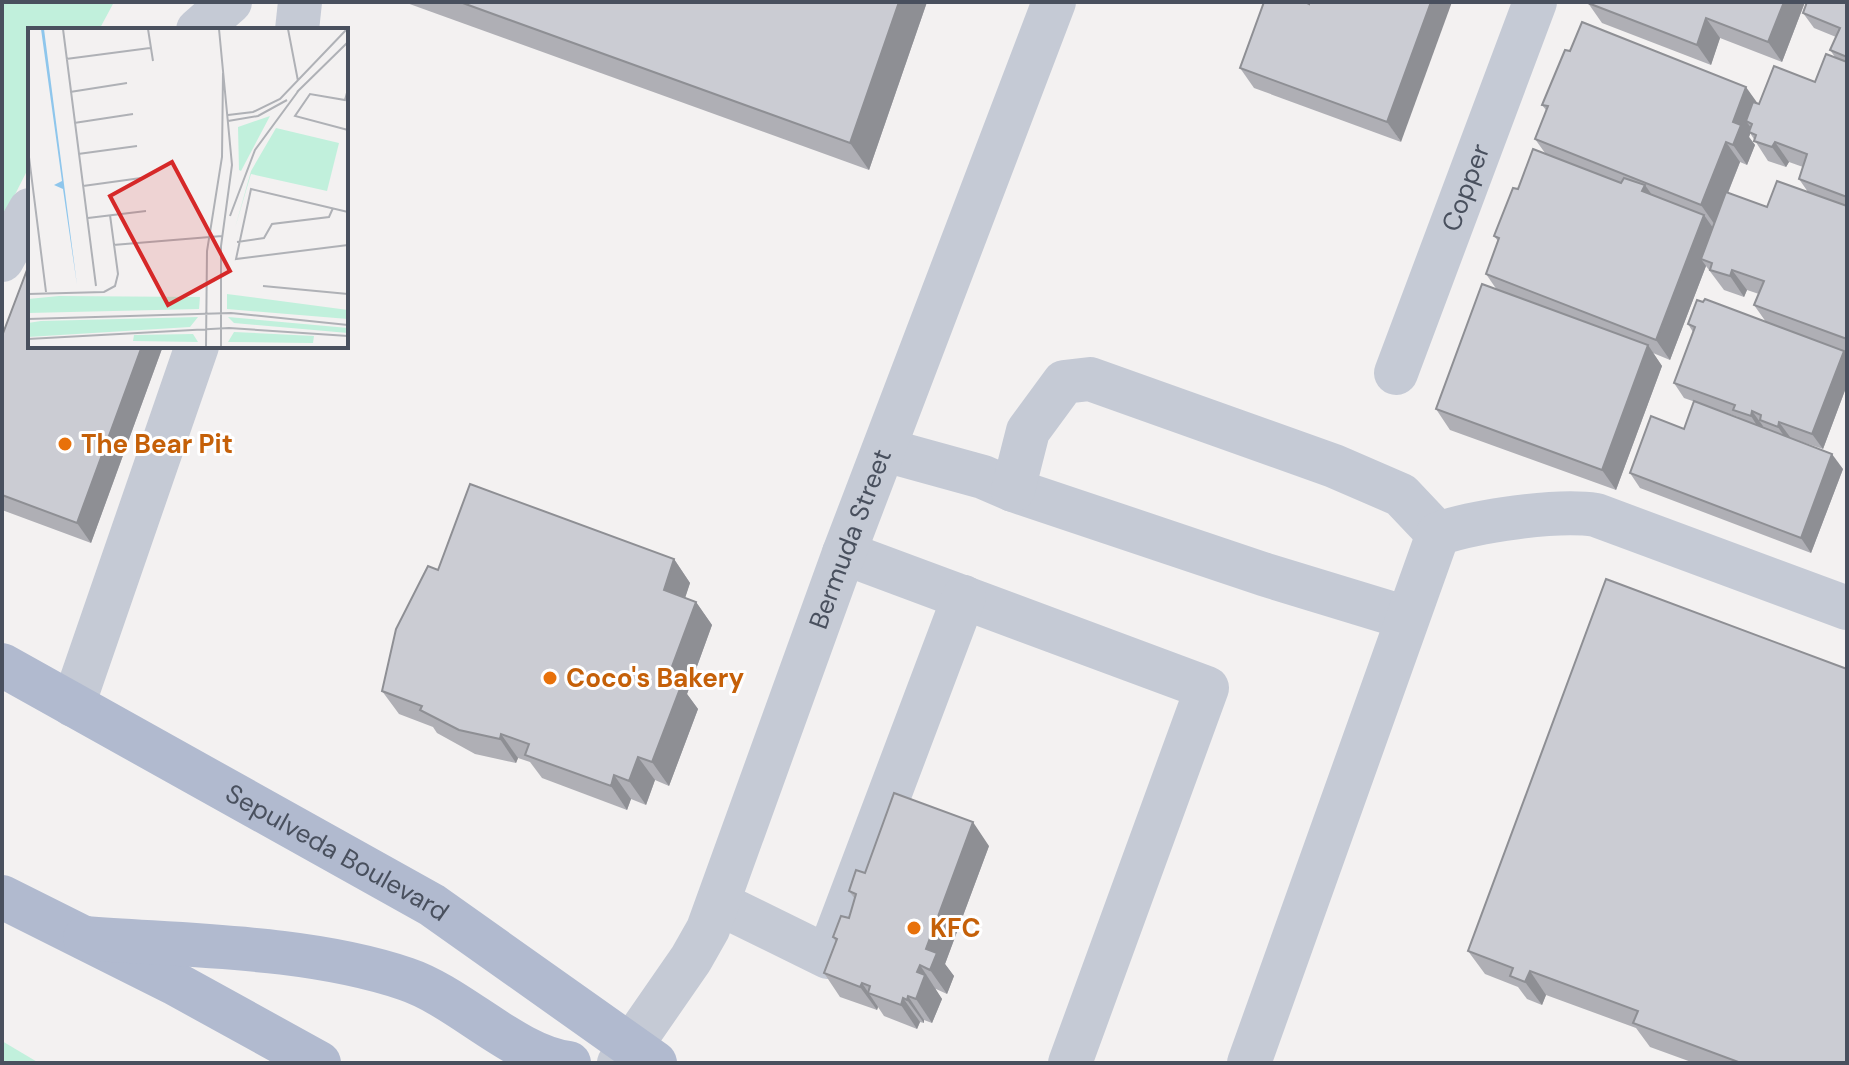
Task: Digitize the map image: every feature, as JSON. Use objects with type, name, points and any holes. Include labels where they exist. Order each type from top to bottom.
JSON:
[{"type":"main road","name":"Sepulveda Boulevard","points":[[2,665],[432,905],[635,1057]]},
{"type":"main road","points":[[2,897],[319,1063]]},
{"type":"main road","points":[[85,938],[275,953],[395,976],[431,990],[525,1047],[569,1063]]},
{"type":"main road","points":[[588,1063],[609,1057],[635,1057]]},
{"type":"street","points":[[200,28],[230,2]]},
{"type":"street","points":[[297,28],[300,2]]},
{"type":"street","name":"Bermuda Street","points":[[635,1057],[708,929],[844,553],[1054,2]]},
{"type":"street","name":"Copper","points":[[1396,373],[1535,2]]},
{"type":"street","points":[[2,260],[28,214]]},
{"type":"street","points":[[73,705],[196,348]]},
{"type":"street","points":[[1013,490],[1028,431],[1064,382],[1090,379],[1334,466],[1401,495],[1438,534]]},
{"type":"street","points":[[885,450],[983,477],[1013,490],[1263,574],[1407,618]]},
{"type":"street","points":[[1438,534],[1460,527],[1574,512],[1596,515],[1847,608]]},
{"type":"street","points":[[1249,1063],[1438,534]]},
{"type":"street","points":[[844,553],[1207,688],[1070,1063]]},
{"type":"street","points":[[718,903],[828,957],[964,597]]},
{"type":"green space","points":[[2,2],[114,2],[100,28],[28,28],[28,169],[2,220]]},
{"type":"green space","points":[[2,1041],[39,1063],[2,1063]]},
{"type":"building","points":[[460,2],[899,2],[850,143]]},
{"type":"building","points":[[1264,2],[1431,2],[1387,122],[1240,68]]},
{"type":"building","points":[[1588,2],[1784,2],[1768,42],[1706,18],[1697,45]]},
{"type":"building","points":[[1807,2],[1847,2],[1847,57],[1830,50],[1840,28],[1803,13]]},
{"type":"building","points":[[1582,22],[1746,87],[1733,122],[1741,125],[1733,145],[1726,142],[1701,205],[1535,139],[1548,106],[1542,105],[1565,50],[1570,51]]},
{"type":"building","points":[[1826,54],[1847,62],[1847,197],[1799,179],[1807,154],[1775,142],[1772,147],[1754,141],[1756,135],[1749,132],[1752,124],[1746,121],[1753,102],[1759,104],[1774,66],[1815,82]]},
{"type":"building","points":[[1533,149],[1621,183],[1624,178],[1645,185],[1642,191],[1704,215],[1656,340],[1486,274],[1499,238],[1494,236],[1513,188],[1518,189]]},
{"type":"building","points":[[1777,181],[1847,206],[1847,339],[1754,305],[1764,281],[1732,270],[1730,276],[1710,270],[1712,263],[1701,259],[1726,192],[1767,207]]},
{"type":"building","name":"The Bear Pit","points":[[28,267],[28,348],[141,348],[77,523],[2,495],[2,336]]},
{"type":"building","points":[[1482,284],[1648,345],[1602,470],[1436,409]]},
{"type":"building","points":[[1705,299],[1844,351],[1812,434],[1779,422],[1778,427],[1760,420],[1761,415],[1752,411],[1751,416],[1733,410],[1735,405],[1674,383],[1695,327],[1688,324],[1697,300],[1703,302]]},
{"type":"building","points":[[1694,401],[1832,454],[1801,538],[1630,473],[1651,416],[1684,429]]},
{"type":"building","name":"Coco's Bakery","points":[[470,484],[674,559],[664,590],[696,602],[667,680],[681,686],[652,762],[638,757],[629,781],[614,775],[611,786],[525,755],[529,744],[501,734],[500,739],[459,730],[420,710],[422,706],[382,691],[396,629],[428,566],[438,570]]},
{"type":"building","points":[[1606,579],[1847,669],[1847,1063],[1741,1063],[1633,1023],[1638,1011],[1530,971],[1525,982],[1510,976],[1513,968],[1468,951]]},
{"type":"building","name":"KFC","points":[[894,793],[973,822],[926,949],[937,953],[930,970],[920,965],[917,972],[925,975],[916,999],[903,998],[901,1005],[868,993],[870,986],[862,983],[860,987],[824,973],[837,939],[833,937],[841,916],[849,918],[856,894],[849,891],[856,870],[865,873]]},
{"type":"place","name":"The Bear Pit","points":[[65,444]]},
{"type":"place","name":"Coco's Bakery","points":[[550,678]]},
{"type":"place","name":"KFC","points":[[914,928]]}]
